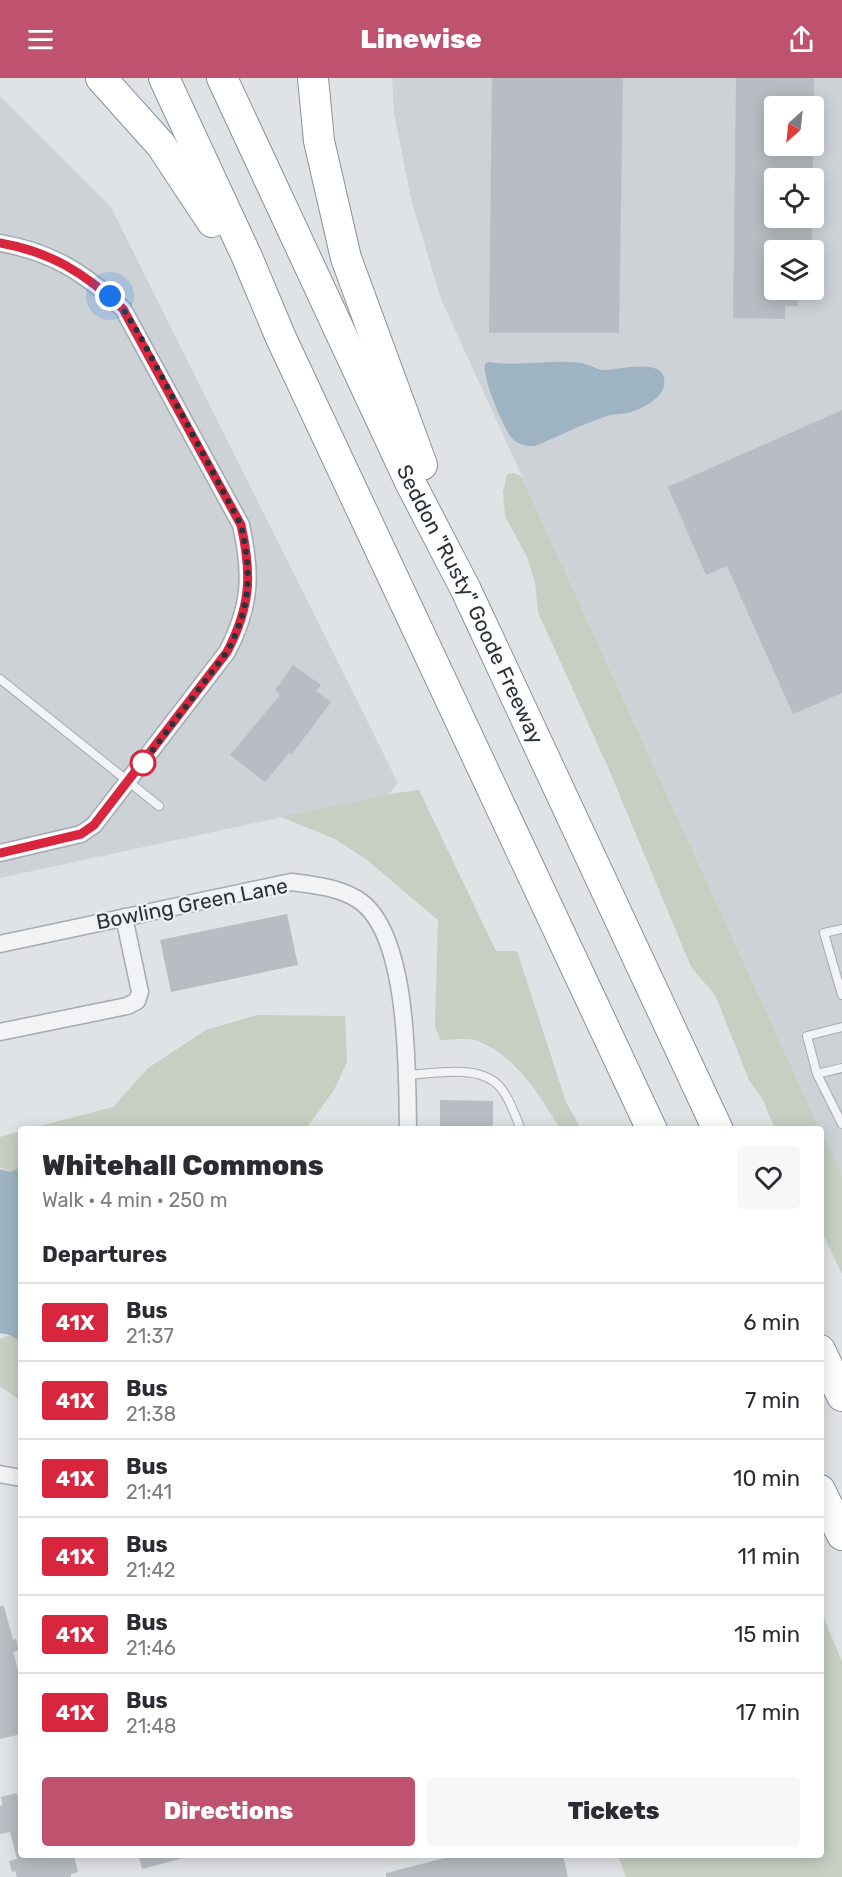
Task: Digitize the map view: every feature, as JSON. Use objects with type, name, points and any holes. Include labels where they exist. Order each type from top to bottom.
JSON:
[{"type":"highway","points":[[101,78],[154,137],[194,191],[281,338]]},
{"type":"highway","points":[[164,78],[247,257],[281,338],[650,1126]]},
{"type":"highway","name":"Seddon \"Rusty\" Goode Freeway","points":[[222,78],[410,482],[465,590],[716,1126]]},
{"type":"highway","points":[[313,78],[319,141],[346,258],[465,590]]},
{"type":"highway","points":[[824,1358],[842,1396]]},
{"type":"highway","points":[[824,1498],[842,1535]]},
{"type":"street","points":[[0,243],[49,255],[96,284],[123,309],[241,525],[249,558],[250,584],[236,634],[227,652],[94,825],[81,834],[0,853]]},
{"type":"street","name":"Bowling Green Lane","points":[[0,944],[291,882],[327,887],[358,900],[378,919],[391,949],[402,1003],[408,1126]]},
{"type":"street","points":[[0,1032],[127,1006],[137,1000],[140,992],[123,917]]},
{"type":"street","points":[[0,1474],[18,1477]]},
{"type":"lane","points":[[0,679],[159,806]]},
{"type":"lane","points":[[842,929],[824,933],[842,995]]},
{"type":"lane","points":[[842,1027],[807,1036],[817,1074],[839,1111],[842,1124]]},
{"type":"lane","points":[[817,1074],[842,1068]]},
{"type":"lane","points":[[406,1076],[480,1073],[497,1083],[504,1092],[519,1126]]},
{"type":"shaded area","points":[[392,78],[842,78],[842,1177],[824,1138],[824,1126],[819,1126],[441,299],[411,199],[394,113]]},
{"type":"shaded area","points":[[0,96],[111,207],[398,783],[389,794],[0,878]]},
{"type":"green space","points":[[514,473],[522,477],[819,1126],[774,1126],[763,1100],[749,1080],[715,995],[691,967],[610,772],[538,612],[535,582],[527,557],[505,516],[503,492],[507,474]]},
{"type":"green space","points":[[419,790],[496,951],[517,951],[566,1102],[579,1126],[558,1126],[526,1078],[504,1056],[492,1048],[474,1040],[440,1040],[435,1026],[438,920],[367,860],[335,839],[281,817],[389,794]]},
{"type":"green space","points":[[257,1015],[345,1016],[347,1062],[334,1090],[308,1126],[40,1126],[113,1107],[148,1068],[206,1030]]},
{"type":"green space","points":[[18,1132],[18,1168],[10,1172],[0,1167],[0,1137]]},
{"type":"green space","points":[[824,1137],[842,1177],[842,1274],[824,1236]]},
{"type":"green space","points":[[10,1335],[18,1340],[18,1399],[0,1386],[0,1339]]},
{"type":"green space","points":[[824,1618],[842,1662],[842,1877],[626,1877],[619,1858],[824,1858]]},
{"type":"water","points":[[489,362],[512,364],[570,362],[603,370],[651,367],[659,370],[663,376],[664,385],[657,397],[638,409],[607,416],[535,446],[528,446],[512,439],[502,421],[485,371],[485,364]]},
{"type":"water","points":[[18,1168],[18,1340],[10,1335],[0,1333],[0,1169],[10,1172]]},
{"type":"building","points":[[492,78],[623,78],[619,333],[489,333]]},
{"type":"building","points":[[736,78],[814,78],[814,96],[764,96],[764,156],[813,156],[813,168],[764,168],[764,228],[812,228],[812,240],[764,240],[764,300],[798,300],[798,306],[785,306],[785,319],[733,318]]},
{"type":"building","points":[[842,410],[842,693],[793,714],[727,566],[706,575],[668,487]]},
{"type":"building","points":[[293,665],[321,685],[316,691],[331,702],[292,754],[289,753],[265,782],[230,755],[280,695],[275,690]]},
{"type":"building","points":[[287,914],[298,965],[171,992],[160,940]]},
{"type":"building","points":[[440,1100],[493,1101],[493,1126],[440,1126]]},
{"type":"building","points":[[0,1606],[4,1606],[13,1640],[16,1639],[18,1646],[18,1650],[13,1652],[18,1670],[18,1735],[0,1739]]},
{"type":"building","points":[[17,1793],[18,1858],[74,1858],[78,1872],[71,1874],[71,1877],[17,1877],[15,1871],[12,1872],[9,1861],[17,1859],[10,1832],[0,1834],[0,1806],[3,1805],[1,1797]]},
{"type":"building","points":[[139,1858],[180,1859],[142,1869]]},
{"type":"building","points":[[445,1858],[563,1858],[568,1877],[386,1877],[386,1873]]},
{"type":"bus line","name":"41X","points":[[0,243],[28,248],[49,255],[96,284],[123,309],[139,334],[241,525],[249,558],[250,584],[236,634],[227,652],[103,816],[81,834],[0,853]]},
{"type":"route","points":[[110,296],[123,309],[139,334],[241,525],[249,558],[250,584],[236,634],[227,652],[143,763]]}]
